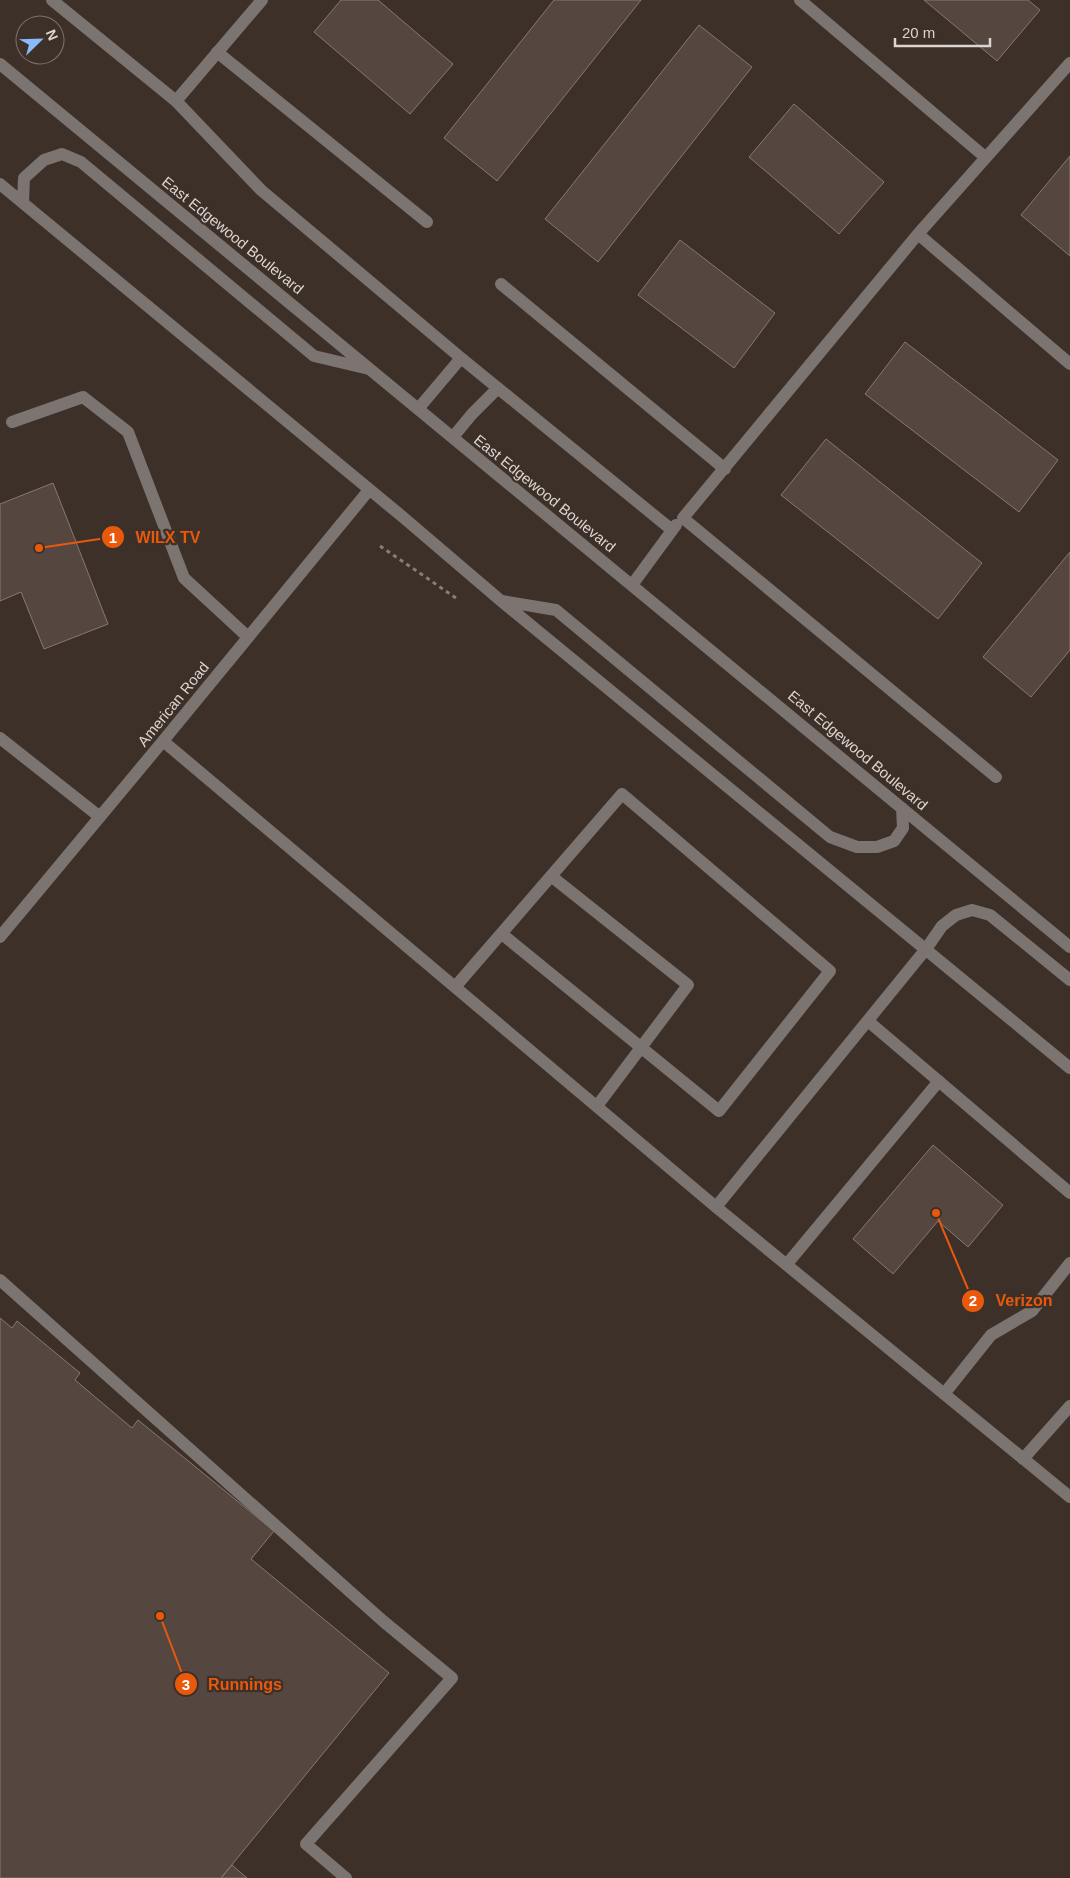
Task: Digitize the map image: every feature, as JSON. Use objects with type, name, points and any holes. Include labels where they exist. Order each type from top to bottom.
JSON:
[{"type":"street","points":[[52,0],[176,101],[261,190],[461,358],[672,530]]},
{"type":"street","points":[[176,101],[262,0]]},
{"type":"street","points":[[800,0],[985,157]]},
{"type":"street","points":[[217,52],[427,222]]},
{"type":"street","points":[[632,585],[672,530],[725,469],[918,234],[1070,63]]},
{"type":"street","name":"East Edgewood Boulevard","points":[[0,64],[1070,947]]},
{"type":"street","points":[[22,203],[24,178],[44,160],[62,154],[81,162],[314,356],[372,370]]},
{"type":"street","points":[[0,184],[500,600],[1070,1068]]},
{"type":"street","points":[[918,234],[1070,364]]},
{"type":"street","points":[[501,284],[725,469]]},
{"type":"street","points":[[418,409],[461,358]]},
{"type":"street","points":[[453,438],[472,414],[498,388]]},
{"type":"street","points":[[12,422],[83,397],[128,432],[184,578],[248,637]]},
{"type":"street","name":"American Road","points":[[0,937],[370,490]]},
{"type":"street","points":[[683,518],[996,777]]},
{"type":"street","points":[[500,600],[556,610],[830,837],[857,848],[877,847],[894,841],[903,828],[902,808]]},
{"type":"street","points":[[0,738],[100,817]]},
{"type":"street","points":[[163,741],[716,1207],[1070,1497]]},
{"type":"street","points":[[455,987],[622,794],[830,971],[719,1111],[502,934]]},
{"type":"street","points":[[551,876],[688,985],[597,1106]]},
{"type":"street","points":[[716,1207],[926,949],[942,926],[956,915],[972,910],[990,915],[1070,980]]},
{"type":"street","points":[[868,1021],[1070,1193]]},
{"type":"street","points":[[786,1264],[938,1081]]},
{"type":"street","points":[[944,1394],[991,1334],[1032,1311],[1070,1263]]},
{"type":"street","points":[[0,1280],[383,1621],[452,1678],[306,1844],[346,1878]]},
{"type":"street","points":[[1023,1459],[1070,1406]]},
{"type":"path","points":[[380,546],[459,600]]},
{"type":"building","points":[[341,0],[378,0],[453,64],[410,114],[314,32]]},
{"type":"building","points":[[554,0],[641,0],[497,181],[444,138]]},
{"type":"building","points":[[924,0],[1028,0],[1040,10],[997,61]]},
{"type":"building","points":[[699,25],[752,67],[598,262],[545,219]]},
{"type":"building","points":[[794,104],[884,182],[839,234],[749,157]]},
{"type":"building","points":[[1070,156],[1070,256],[1021,215]]},
{"type":"building","points":[[680,240],[775,313],[734,368],[638,295]]},
{"type":"building","points":[[905,342],[1058,460],[1019,512],[865,394]]},
{"type":"building","points":[[826,439],[982,563],[938,619],[781,495]]},
{"type":"building","points":[[53,483],[108,624],[44,649],[21,592],[0,601],[0,504]]},
{"type":"building","points":[[1070,552],[1070,650],[1031,697],[983,657]]},
{"type":"building","points":[[933,1145],[1003,1205],[968,1247],[938,1221],[893,1274],[853,1239]]},
{"type":"building","points":[[0,1318],[12,1328],[17,1321],[80,1373],[75,1380],[132,1428],[138,1420],[274,1531],[251,1559],[389,1673],[221,1878],[0,1878]]},
{"type":"building","points":[[232,1865],[247,1878],[221,1878]]},
{"type":"place","name":"WILX TV","points":[[39,548]]},
{"type":"place","name":"Verizon","points":[[936,1213]]},
{"type":"place","name":"Runnings","points":[[160,1616]]}]
